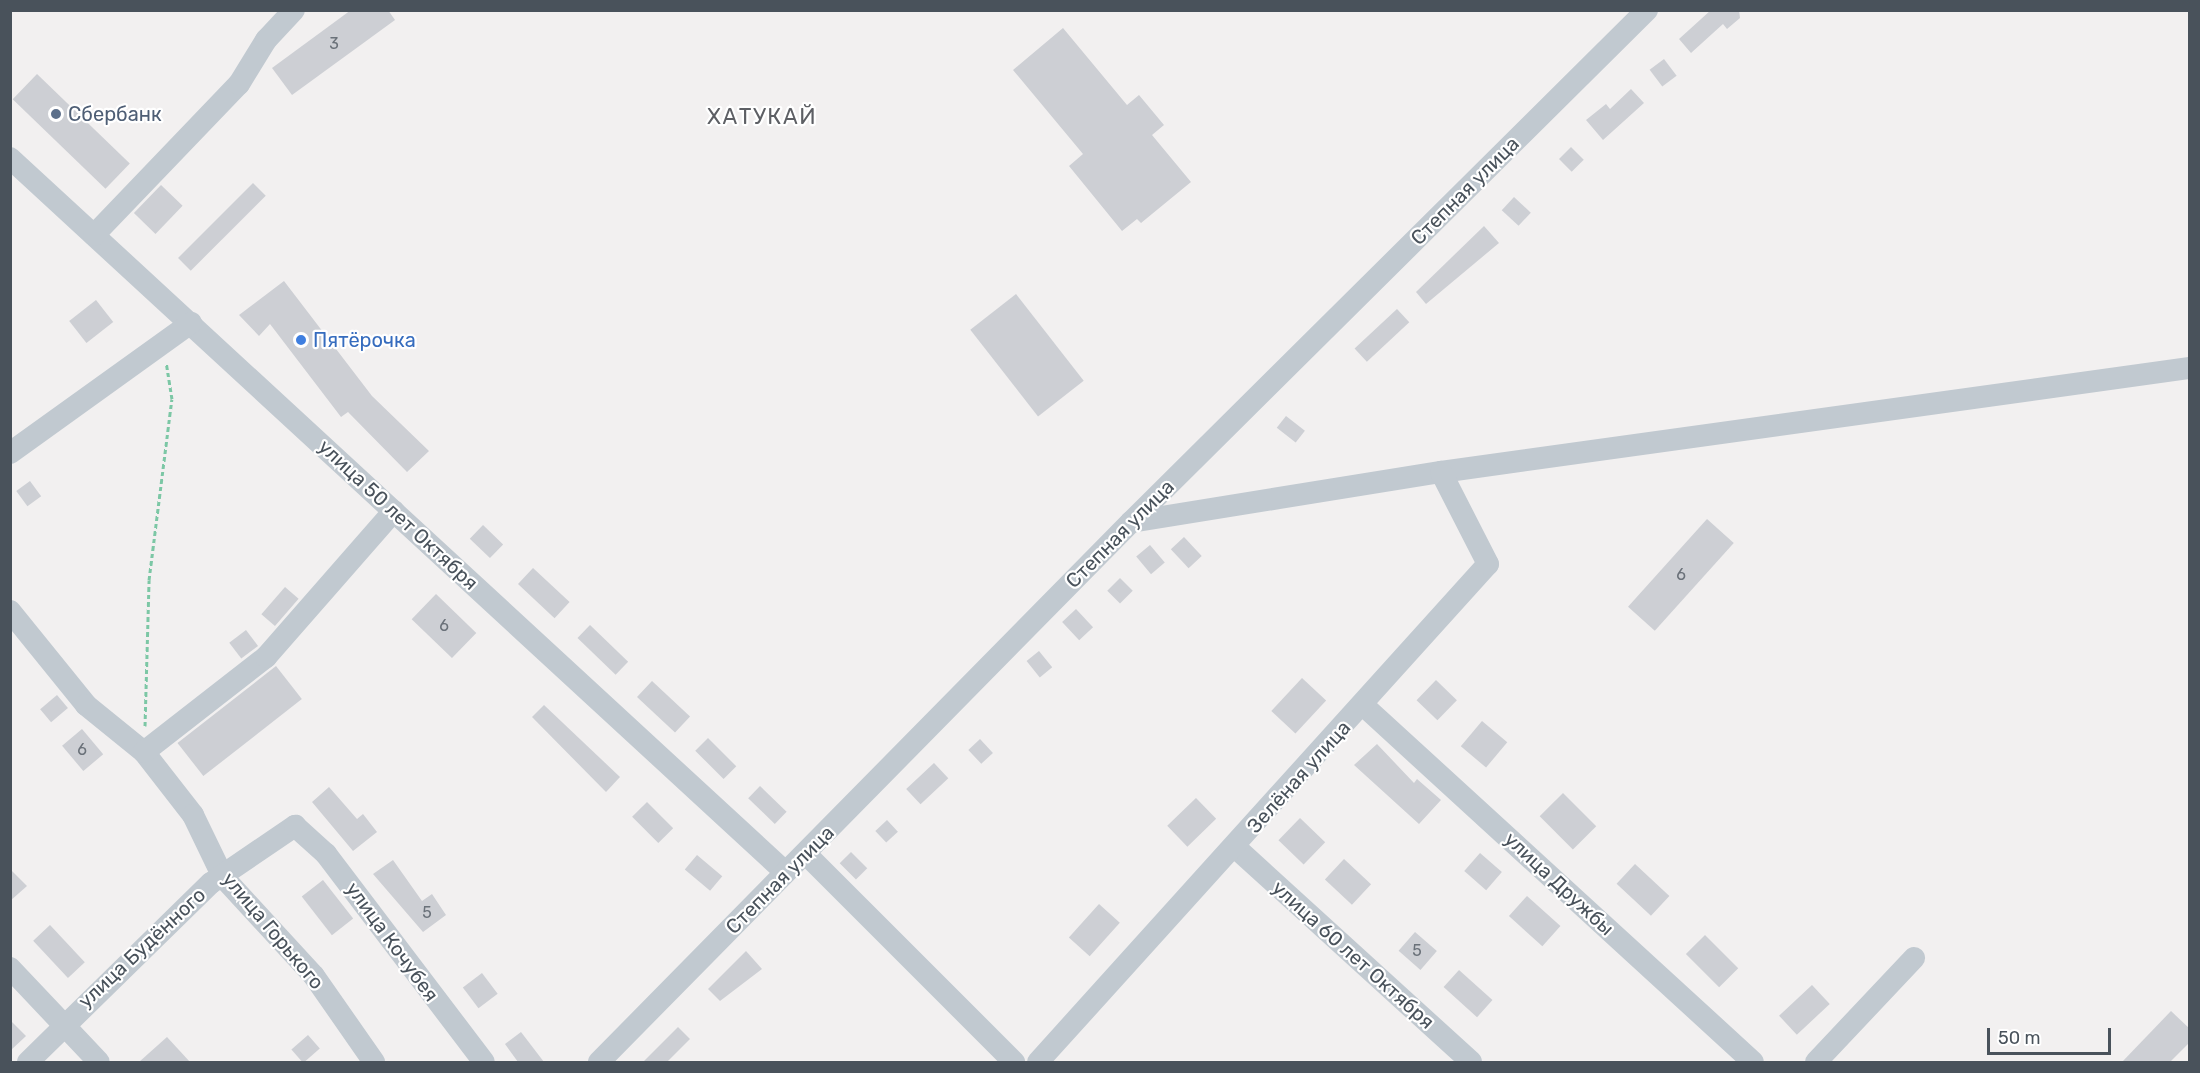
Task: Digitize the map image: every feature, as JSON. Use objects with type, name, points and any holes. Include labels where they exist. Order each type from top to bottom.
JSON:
[{"type":"street","points":[[94,235],[239,84],[266,40],[294,10]]},
{"type":"street","name":"Степная улица","points":[[599,1062],[785,872],[807,855],[1131,522],[1647,10]]},
{"type":"street","name":"улица 50 лет Октября","points":[[10,158],[785,872]]},
{"type":"street","points":[[10,453],[191,323]]},
{"type":"street","points":[[1131,522],[1441,472],[2190,368]]},
{"type":"street","name":"Зелёная улица","points":[[1038,1062],[1364,706],[1488,564],[1441,472]]},
{"type":"street","points":[[144,752],[266,657],[394,511]]},
{"type":"street","name":"улица Горького","points":[[10,611],[86,705],[144,752],[193,815],[223,877],[314,976],[374,1062]]},
{"type":"street","name":"улица Дружбы","points":[[1364,706],[1753,1062]]},
{"type":"street","name":"улица Будённого","points":[[28,1062],[62,1023],[223,877],[295,826]]},
{"type":"street","name":"улица Кочубея","points":[[295,826],[327,854],[484,1062]]},
{"type":"street","name":"улица 60 лет Октября","points":[[1235,848],[1471,1062]]},
{"type":"street","points":[[807,855],[1014,1062]]},
{"type":"street","points":[[1816,1062],[1914,958]]},
{"type":"street","points":[[10,968],[99,1062]]},
{"type":"path","points":[[144,752],[149,580],[172,399],[163,343]]},
{"type":"building","points":[[351,10],[388,10],[395,20],[292,95],[272,68]]},
{"type":"building","points":[[1711,10],[1739,10],[1740,18],[1727,29],[1723,24],[1691,53],[1679,39]]},
{"type":"building","points":[[1063,28],[1127,105],[1139,95],[1164,125],[1152,135],[1191,182],[1141,223],[1137,219],[1122,231],[1069,166],[1083,154],[1013,70]]},
{"type":"building","points":[[1664,59],[1677,76],[1662,87],[1650,70]]},
{"type":"building","points":[[37,74],[130,164],[105,189],[13,99]]},
{"type":"building","points":[[1631,89],[1644,103],[1603,140],[1586,120],[1606,104],[1610,109]]},
{"type":"building","points":[[1571,147],[1584,160],[1572,172],[1559,159]]},
{"type":"building","points":[[253,183],[266,196],[191,271],[178,258]]},
{"type":"building","points":[[161,185],[183,206],[155,234],[134,213]]},
{"type":"building","points":[[1514,197],[1531,213],[1519,226],[1502,210]]},
{"type":"building","points":[[1484,226],[1499,243],[1426,304],[1416,292]]},
{"type":"building","points":[[284,281],[372,396],[429,451],[407,472],[348,412],[341,417],[270,324],[259,336],[239,315]]},
{"type":"building","points":[[1016,294],[1084,381],[1038,416],[970,330]]},
{"type":"building","points":[[96,300],[113,322],[86,343],[69,321]]},
{"type":"building","points":[[1397,309],[1409,322],[1367,362],[1355,349]]},
{"type":"building","points":[[1286,416],[1305,431],[1296,443],[1277,428]]},
{"type":"building","points":[[30,481],[41,496],[27,506],[16,491]]},
{"type":"building","points":[[1707,519],[1734,543],[1655,631],[1628,607]]},
{"type":"building","points":[[483,525],[503,544],[490,558],[470,539]]},
{"type":"building","points":[[1184,537],[1202,556],[1189,568],[1171,549]]},
{"type":"building","points":[[1150,545],[1165,563],[1151,574],[1136,557]]},
{"type":"building","points":[[533,568],[570,602],[555,618],[518,584]]},
{"type":"building","points":[[1120,578],[1133,591],[1120,603],[1107,591]]},
{"type":"building","points":[[285,587],[299,599],[275,626],[261,614]]},
{"type":"building","points":[[436,594],[476,633],[452,658],[412,619]]},
{"type":"building","points":[[1076,609],[1093,627],[1079,640],[1062,622]]},
{"type":"building","points":[[590,625],[628,662],[616,675],[577,638]]},
{"type":"building","points":[[246,630],[258,646],[241,659],[229,643]]},
{"type":"building","points":[[1039,651],[1052,667],[1040,677],[1027,661]]},
{"type":"building","points":[[276,666],[302,699],[203,776],[177,743]]},
{"type":"building","points":[[1302,678],[1326,701],[1295,733],[1271,711]]},
{"type":"building","points":[[1436,680],[1457,700],[1437,720],[1417,700]]},
{"type":"building","points":[[652,681],[690,716],[675,733],[637,697]]},
{"type":"building","points":[[57,695],[68,708],[51,722],[40,709]]},
{"type":"building","points":[[544,705],[620,777],[606,792],[532,717]]},
{"type":"building","points":[[1482,721],[1507,742],[1486,767],[1461,746]]},
{"type":"building","points":[[82,729],[103,754],[83,771],[62,746]]},
{"type":"building","points":[[708,738],[736,766],[724,779],[695,751]]},
{"type":"building","points":[[980,739],[993,753],[981,764],[968,750]]},
{"type":"building","points":[[1377,744],[1414,783],[1417,779],[1441,800],[1419,824],[1354,765]]},
{"type":"building","points":[[934,763],[948,778],[921,804],[906,789]]},
{"type":"building","points":[[760,786],[787,812],[775,824],[748,798]]},
{"type":"building","points":[[329,787],[357,819],[363,814],[377,832],[353,851],[312,802]]},
{"type":"building","points":[[1563,793],[1596,826],[1573,850],[1540,816]]},
{"type":"building","points":[[1196,798],[1216,819],[1187,847],[1167,826]]},
{"type":"building","points":[[647,802],[673,828],[658,843],[632,817]]},
{"type":"building","points":[[1300,818],[1325,842],[1304,865],[1278,840]]},
{"type":"building","points":[[887,820],[898,832],[886,843],[875,831]]},
{"type":"building","points":[[851,852],[867,868],[856,880],[840,863]]},
{"type":"building","points":[[1480,853],[1502,872],[1486,890],[1464,871]]},
{"type":"building","points":[[697,855],[722,876],[710,891],[685,870]]},
{"type":"building","points":[[1344,859],[1371,884],[1352,905],[1325,879]]},
{"type":"building","points":[[393,860],[422,901],[432,894],[446,915],[423,932],[373,874]]},
{"type":"building","points":[[1635,864],[1669,896],[1651,916],[1617,884]]},
{"type":"building","points":[[10,869],[27,886],[10,901]]},
{"type":"building","points":[[323,880],[353,919],[332,935],[302,897]]},
{"type":"building","points":[[1527,896],[1560,926],[1542,946],[1509,916]]},
{"type":"building","points":[[1099,904],[1120,923],[1090,956],[1069,937]]},
{"type":"building","points":[[50,925],[85,962],[68,978],[33,941]]},
{"type":"building","points":[[1415,932],[1437,951],[1420,970],[1399,951]]},
{"type":"building","points":[[1705,935],[1738,968],[1719,987],[1686,954]]},
{"type":"building","points":[[746,951],[762,969],[720,1001],[708,989]]},
{"type":"building","points":[[1459,970],[1492,1000],[1477,1017],[1444,987]]},
{"type":"building","points":[[482,973],[498,994],[478,1008],[463,987]]},
{"type":"building","points":[[1812,985],[1830,1004],[1797,1035],[1779,1016]]},
{"type":"building","points":[[2171,1011],[2190,1029],[2190,1042],[2170,1062],[2122,1062]]},
{"type":"building","points":[[10,1020],[26,1036],[10,1051]]},
{"type":"building","points":[[678,1027],[690,1039],[667,1062],[643,1062]]},
{"type":"building","points":[[521,1032],[544,1062],[518,1062],[505,1044]]},
{"type":"building","points":[[308,1035],[320,1049],[304,1062],[291,1049]]},
{"type":"building","points":[[167,1037],[190,1062],[139,1062]]},
{"type":"place","name":"Сбербанк","points":[[56,114]]},
{"type":"place","name":"Пятёрочка","points":[[301,340]]},
{"type":"district","name":"ХАТУКАЙ","points":[[762,117]]}]
